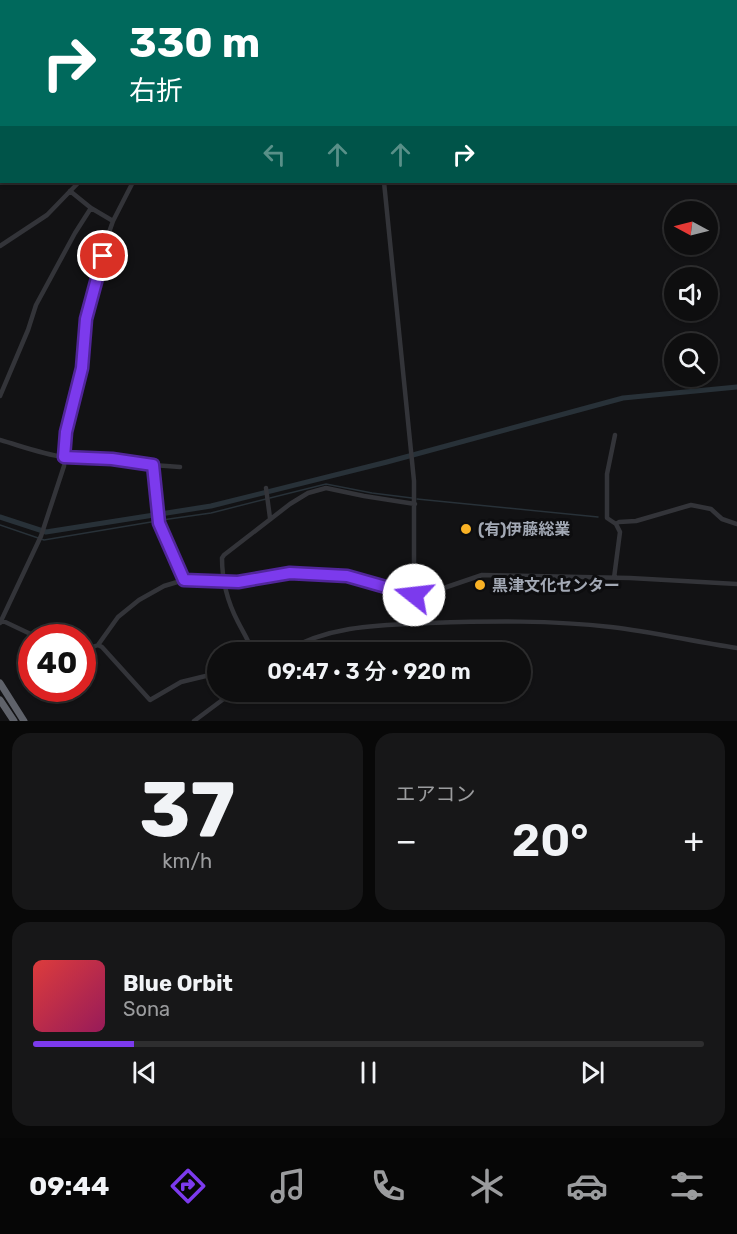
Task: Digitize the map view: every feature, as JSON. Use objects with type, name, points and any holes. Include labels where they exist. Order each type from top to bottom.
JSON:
[{"type":"highway","points":[[0,683],[24,721]]},
{"type":"highway","points":[[0,700],[14,721]]},
{"type":"street","points":[[0,246],[35,224],[78,183]]},
{"type":"street","points":[[18,629],[1,622],[44,529],[64,466],[66,432],[82,368],[86,319],[105,244],[133,183]]},
{"type":"street","points":[[384,183],[414,481],[414,595]]},
{"type":"street","points":[[70,191],[91,208],[114,221]]},
{"type":"street","points":[[0,396],[36,305],[91,208]]},
{"type":"street","points":[[0,380],[6,380]]},
{"type":"street","points":[[614,578],[620,532],[616,524],[607,518],[607,474],[615,435]]},
{"type":"street","points":[[0,440],[64,457],[112,459],[180,467]]},
{"type":"street","points":[[153,465],[159,523],[184,580]]},
{"type":"street","points":[[266,488],[270,518]]},
{"type":"street","points":[[247,642],[232,611],[222,582],[222,558],[270,518],[308,493],[326,488],[415,504]]},
{"type":"street","points":[[616,524],[636,521],[691,505],[711,509],[722,519],[737,524]]},
{"type":"street","points":[[207,676],[182,682],[150,700],[98,645],[118,617],[139,600],[164,586],[184,580],[242,582],[290,573],[347,576],[414,595],[435,591],[482,575],[614,578],[737,585]]},
{"type":"street","points":[[306,642],[319,636],[357,627],[501,621],[609,626],[737,648]]},
{"type":"street","points":[[194,721],[220,702]]},
{"type":"waterway","points":[[0,517],[46,532],[211,506],[387,462],[623,398],[737,387]]},
{"type":"waterway","points":[[270,498],[326,484],[412,498]]},
{"type":"waterway","points":[[162,520],[211,513],[266,499]]},
{"type":"waterway","points":[[417,499],[598,517]]},
{"type":"waterway","points":[[0,525],[44,540],[157,521]]},
{"type":"place","name":"(有)伊藤総業","points":[[466,529]]},
{"type":"place","name":"黒津文化センター","points":[[480,585]]},
{"type":"route","points":[[103,256],[86,319],[82,368],[66,432],[64,457],[137,461],[153,465],[159,523],[184,580],[238,582],[290,573],[347,576],[414,595]]}]
